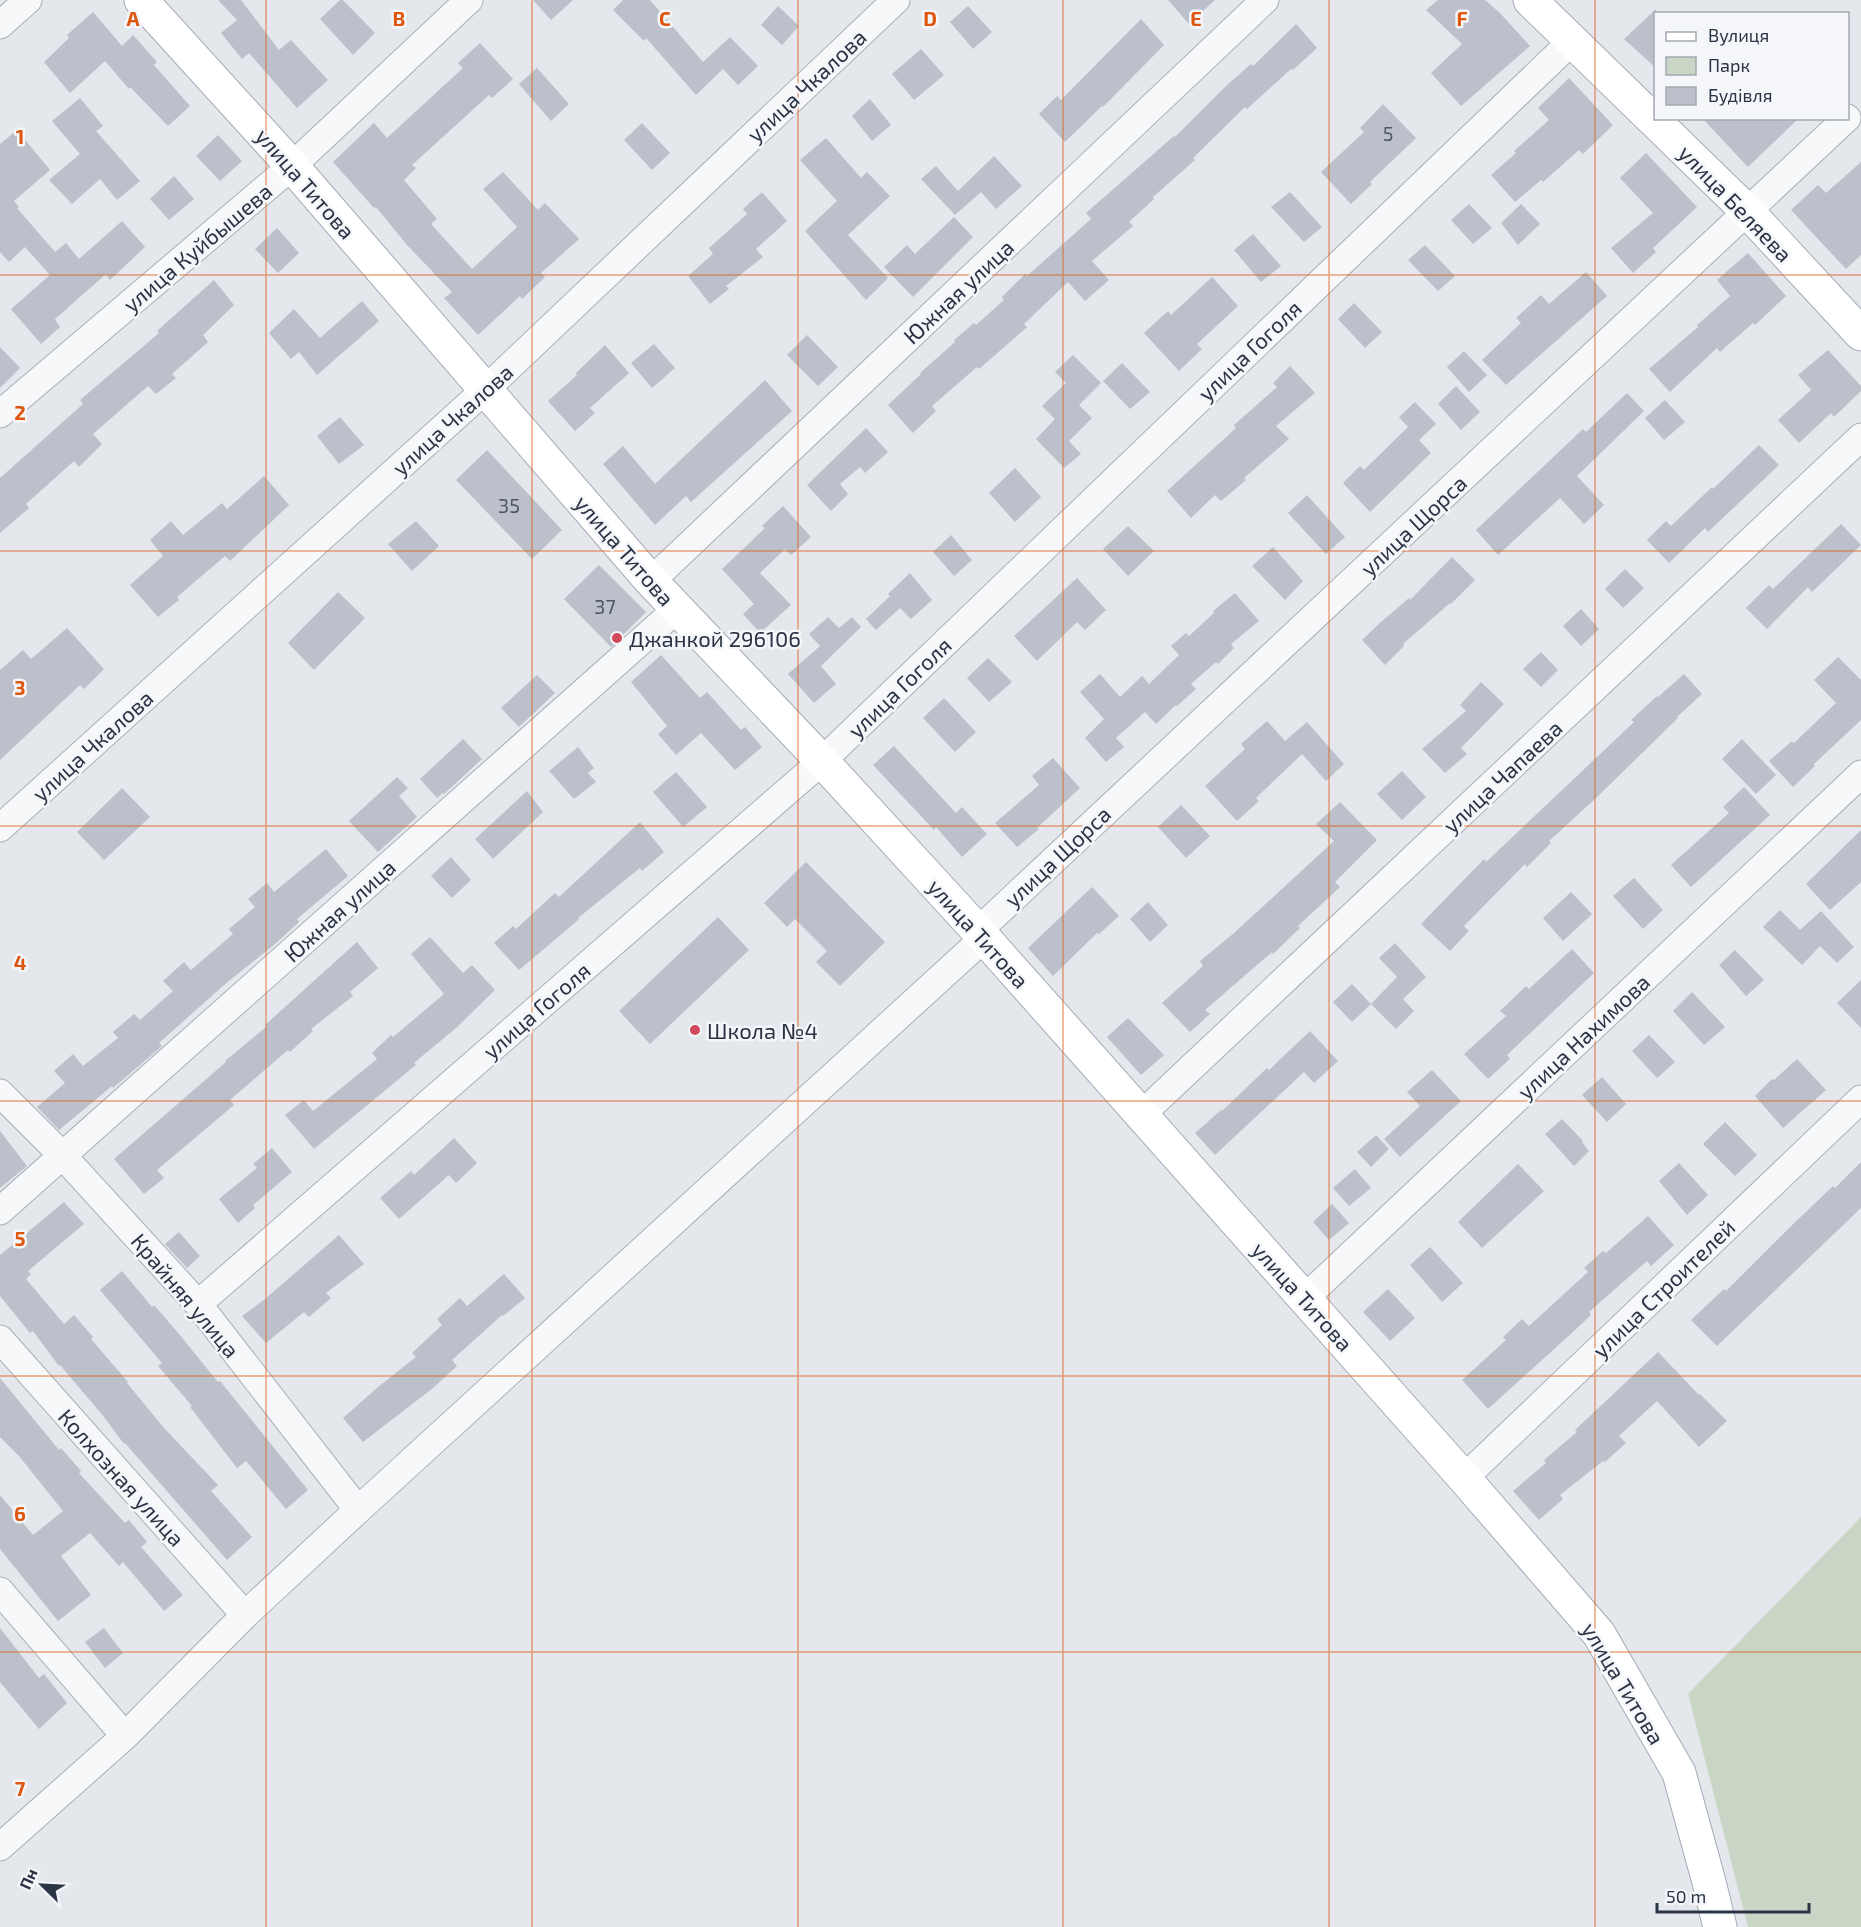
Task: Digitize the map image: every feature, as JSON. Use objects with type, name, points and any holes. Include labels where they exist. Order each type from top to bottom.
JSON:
[{"type":"main road","name":"улица Титова","points":[[141,0],[292,166],[651,581],[822,761],[981,934],[1464,1478],[1599,1634],[1678,1773],[1720,1927]]},
{"type":"main road","name":"улица Беляева","points":[[1530,0],[1654,120]]},
{"type":"main road","name":"улица Беляева","points":[[1654,120],[1748,212],[1861,334]]},
{"type":"street","points":[[0,25],[28,0]]},
{"type":"street","name":"улица Куйбышева","points":[[0,414],[292,166],[469,0]]},
{"type":"street","name":"улица Чкалова","points":[[0,828],[486,389],[896,0]]},
{"type":"street","name":"Южная улица","points":[[651,581],[1265,0]]},
{"type":"street","name":"улица Гоголя","points":[[198,1304],[822,761],[1573,40]]},
{"type":"street","name":"улица Щорса","points":[[1849,116],[1861,105]]},
{"type":"street","name":"улица Щорса","points":[[0,1847],[125,1736],[245,1615],[981,934],[1845,120]]},
{"type":"street","name":"улица Чапаева","points":[[1142,1114],[1861,437]]},
{"type":"street","name":"Южная улица","points":[[0,1211],[677,609]]},
{"type":"street","name":"улица Нахимова","points":[[1305,1298],[1861,774]]},
{"type":"street","name":"Крайняя улица","points":[[0,1093],[63,1156],[198,1304],[358,1510]]},
{"type":"street","name":"улица Строителей","points":[[1464,1478],[1861,1099]]},
{"type":"street","name":"Колхозная улица","points":[[0,1339],[245,1615]]},
{"type":"street","points":[[0,1591],[125,1736]]},
{"type":"green space","points":[[1861,1517],[1861,1927],[1748,1927],[1688,1694]]},
{"type":"building","points":[[218,0],[241,0],[279,50],[291,40],[328,80],[297,108],[249,53],[242,59],[221,33],[237,20]]},
{"type":"building","points":[[340,0],[343,0],[375,33],[353,55],[320,19]]},
{"type":"building","points":[[533,0],[573,0],[551,20]]},
{"type":"building","points":[[623,0],[650,0],[703,62],[730,37],[758,66],[738,85],[723,69],[696,95],[646,38],[644,41],[613,10]]},
{"type":"building","points":[[1168,0],[1215,0],[1189,24]]},
{"type":"building","points":[[1438,0],[1485,0],[1530,46],[1461,106],[1431,73],[1462,44],[1426,10]]},
{"type":"building","points":[[778,6],[799,26],[782,45],[761,25]]},
{"type":"building","points":[[968,6],[992,32],[973,49],[950,22]]},
{"type":"building","points":[[1656,9],[1654,12],[1654,66],[1624,39]]},
{"type":"building","points":[[93,12],[122,46],[133,35],[157,62],[154,65],[190,106],[168,126],[130,87],[129,89],[105,61],[70,93],[44,62],[69,38],[67,35]]},
{"type":"building","points":[[1141,19],[1164,45],[1065,142],[1039,114],[1057,96],[1061,100]]},
{"type":"building","points":[[1296,24],[1317,48],[1247,109],[1245,107],[1193,158],[1195,160],[1129,222],[1133,226],[1092,261],[1109,280],[1085,301],[1068,282],[1024,324],[1027,327],[932,406],[936,411],[913,433],[888,405],[955,342],[954,340],[974,323],[976,325],[1004,300],[1002,297],[1025,274],[1027,276],[1091,219],[1086,213],[1175,137],[1228,84],[1251,64],[1253,66]]},
{"type":"building","points":[[480,43],[513,79],[492,98],[489,95],[412,165],[416,168],[404,180],[437,219],[431,224],[472,269],[517,227],[483,189],[503,172],[538,210],[545,203],[579,239],[541,273],[545,277],[522,299],[520,296],[478,335],[444,298],[452,292],[333,162],[374,123],[387,138],[463,68],[458,63]]},
{"type":"building","points":[[921,49],[944,75],[914,100],[892,74]]},
{"type":"building","points":[[537,68],[569,104],[551,121],[519,84]]},
{"type":"building","points":[[1569,78],[1613,125],[1583,154],[1579,150],[1543,182],[1541,180],[1515,202],[1491,175],[1549,120],[1538,108]]},
{"type":"building","points":[[80,98],[103,126],[96,131],[140,181],[117,200],[100,179],[72,204],[49,180],[80,154],[52,121]]},
{"type":"building","points":[[870,99],[891,125],[872,141],[852,116]]},
{"type":"building","points":[[1383,104],[1416,138],[1370,182],[1372,184],[1351,204],[1321,172],[1364,132],[1360,128]]},
{"type":"building","points":[[1704,120],[1797,120],[1748,167]]},
{"type":"building","points":[[642,123],[670,153],[652,170],[624,140]]},
{"type":"building","points":[[17,130],[50,170],[14,201],[19,207],[17,208],[55,252],[66,243],[79,259],[122,221],[145,247],[110,280],[106,274],[55,319],[60,327],[41,344],[11,309],[50,275],[25,247],[9,262],[0,252],[0,144]]},
{"type":"building","points":[[218,135],[242,161],[220,181],[196,156]]},
{"type":"building","points":[[826,138],[861,178],[867,172],[890,196],[848,235],[888,278],[866,300],[805,231],[837,201],[800,160]]},
{"type":"building","points":[[1646,153],[1697,207],[1653,248],[1656,252],[1633,273],[1611,248],[1653,213],[1620,178]]},
{"type":"building","points":[[994,156],[1022,186],[996,209],[981,192],[955,215],[921,179],[936,166],[958,191]]},
{"type":"building","points":[[1861,162],[1861,255],[1846,269],[1791,210],[1818,185],[1826,193]]},
{"type":"building","points":[[174,176],[194,199],[169,220],[150,199]]},
{"type":"building","points":[[762,192],[787,221],[756,249],[763,257],[726,286],[729,289],[710,304],[688,276],[713,254],[709,248],[747,214],[743,209]]},
{"type":"building","points":[[1290,192],[1322,227],[1304,242],[1271,207]]},
{"type":"building","points":[[1469,204],[1492,228],[1473,244],[1451,220]]},
{"type":"building","points":[[1521,204],[1540,224],[1518,245],[1501,223]]},
{"type":"building","points":[[954,217],[973,237],[913,297],[884,267],[907,245],[915,254]]},
{"type":"building","points":[[277,228],[299,253],[278,273],[255,249]]},
{"type":"building","points":[[1253,234],[1281,266],[1261,282],[1234,250]]},
{"type":"building","points":[[1425,245],[1455,276],[1438,291],[1408,260]]},
{"type":"building","points":[[1748,253],[1786,296],[1755,325],[1753,323],[1720,352],[1717,348],[1670,392],[1649,369],[1730,296],[1717,280]]},
{"type":"building","points":[[1586,272],[1607,296],[1506,385],[1482,360],[1521,323],[1516,318],[1541,295],[1549,304]]},
{"type":"building","points":[[1212,277],[1238,306],[1197,344],[1202,349],[1179,371],[1144,333],[1168,311],[1171,315]]},
{"type":"building","points":[[214,280],[234,305],[203,335],[208,342],[172,374],[176,378],[156,394],[148,386],[93,434],[102,444],[79,467],[74,461],[26,504],[29,508],[0,533],[0,478],[83,404],[80,400],[159,333],[157,331]]},
{"type":"building","points":[[362,301],[379,321],[317,375],[299,352],[291,359],[269,333],[294,309],[320,338]]},
{"type":"building","points":[[1354,303],[1382,332],[1365,348],[1338,319]]},
{"type":"building","points":[[807,335],[838,367],[818,386],[787,355]]},
{"type":"building","points":[[654,344],[675,368],[652,388],[631,363]]},
{"type":"building","points":[[605,345],[629,373],[590,408],[595,413],[575,431],[548,401]]},
{"type":"building","points":[[0,347],[20,368],[0,388]]},
{"type":"building","points":[[1828,350],[1861,386],[1861,391],[1834,417],[1831,413],[1799,443],[1778,420],[1811,390],[1798,375]]},
{"type":"building","points":[[1464,351],[1487,375],[1469,392],[1447,367]]},
{"type":"building","points":[[1073,355],[1101,383],[1079,405],[1092,418],[1069,441],[1081,454],[1064,468],[1036,439],[1055,419],[1042,406],[1066,383],[1055,372]]},
{"type":"building","points":[[1122,363],[1150,392],[1130,409],[1103,381]]},
{"type":"building","points":[[1290,366],[1315,393],[1276,426],[1289,439],[1221,501],[1215,495],[1191,518],[1167,491],[1236,428],[1234,425],[1277,387],[1273,383]]},
{"type":"building","points":[[765,380],[792,411],[691,502],[686,496],[655,525],[603,464],[623,446],[655,484]]},
{"type":"building","points":[[1456,386],[1480,412],[1461,430],[1438,404]]},
{"type":"building","points":[[1627,393],[1644,411],[1577,476],[1604,505],[1584,524],[1560,498],[1498,555],[1476,530],[1583,429],[1586,432]]},
{"type":"building","points":[[1665,400],[1685,422],[1664,440],[1645,418]]},
{"type":"building","points":[[1415,402],[1436,424],[1419,440],[1431,453],[1370,512],[1343,483],[1360,466],[1364,470],[1408,427],[1399,417]]},
{"type":"building","points":[[340,417],[364,445],[339,464],[317,436]]},
{"type":"building","points":[[866,428],[888,452],[865,473],[860,467],[840,484],[848,494],[831,511],[807,485]]},
{"type":"building","points":[[1759,445],[1779,465],[1708,532],[1705,528],[1669,563],[1647,540],[1666,521],[1671,526]]},
{"type":"building","points":[[487,450],[562,530],[532,559],[456,480]]},
{"type":"building","points":[[1015,468],[1041,497],[1015,522],[989,493]]},
{"type":"building","points":[[264,476],[289,505],[230,561],[225,556],[177,597],[179,600],[158,617],[130,585],[163,556],[150,540],[171,521],[183,535],[222,503],[227,509]]},
{"type":"building","points":[[1307,495],[1345,537],[1326,554],[1288,513]]},
{"type":"building","points":[[783,506],[811,537],[791,555],[785,549],[760,573],[791,605],[760,633],[743,614],[754,604],[722,569],[765,528],[762,526]]},
{"type":"building","points":[[416,521],[439,546],[412,571],[388,544]]},
{"type":"building","points":[[1841,524],[1861,545],[1812,592],[1808,587],[1767,629],[1746,608],[1769,585],[1773,589]]},
{"type":"building","points":[[1128,526],[1154,551],[1128,576],[1103,549]]},
{"type":"building","points":[[951,535],[972,560],[954,576],[933,552]]},
{"type":"building","points":[[1273,547],[1303,581],[1285,600],[1252,566]]},
{"type":"building","points":[[1452,557],[1475,580],[1451,604],[1403,644],[1404,646],[1385,665],[1362,640],[1409,598],[1410,600]]},
{"type":"building","points":[[599,565],[646,612],[611,647],[564,599]]},
{"type":"building","points":[[1625,569],[1644,588],[1623,608],[1605,589]]},
{"type":"building","points":[[910,573],[932,600],[911,619],[900,608],[876,630],[866,619]]},
{"type":"building","points":[[1077,578],[1106,610],[1085,630],[1077,622],[1037,661],[1014,636]]},
{"type":"building","points":[[338,592],[365,618],[314,670],[288,643]]},
{"type":"building","points":[[1235,593],[1259,621],[1231,644],[1234,648],[1218,664],[1216,662],[1191,684],[1196,689],[1156,724],[1145,712],[1116,738],[1124,747],[1106,762],[1085,738],[1104,719],[1080,692],[1100,674],[1120,697],[1142,676],[1149,684],[1179,655],[1171,646],[1186,633],[1189,636],[1214,613],[1213,611]]},
{"type":"building","points":[[1581,609],[1599,629],[1581,646],[1563,626]]},
{"type":"building","points":[[828,617],[839,628],[852,617],[861,627],[821,666],[836,684],[814,703],[788,674],[820,646],[809,634]]},
{"type":"building","points":[[67,628],[104,669],[84,689],[80,685],[0,760],[0,670],[23,650],[31,659]]},
{"type":"building","points":[[1541,652],[1558,670],[1541,687],[1523,669]]},
{"type":"building","points":[[661,655],[700,698],[707,692],[741,730],[745,727],[762,747],[735,770],[701,733],[676,755],[658,734],[667,726],[631,682]]},
{"type":"building","points":[[1838,657],[1861,680],[1861,720],[1793,787],[1769,761],[1792,741],[1794,743],[1836,703],[1814,680]]},
{"type":"building","points":[[988,658],[1012,682],[989,702],[967,678]]},
{"type":"building","points":[[1684,674],[1702,694],[1549,841],[1551,843],[1527,867],[1525,864],[1464,926],[1469,931],[1450,951],[1421,924],[1484,859],[1486,862],[1634,722],[1631,720]]},
{"type":"building","points":[[537,675],[555,693],[519,727],[501,708]]},
{"type":"building","points":[[1481,682],[1504,704],[1461,748],[1467,754],[1445,773],[1422,749],[1466,711],[1460,705]]},
{"type":"building","points":[[944,698],[976,732],[955,752],[923,718]]},
{"type":"building","points":[[1267,721],[1285,741],[1307,722],[1344,764],[1326,781],[1302,754],[1256,798],[1259,801],[1237,821],[1205,786],[1245,749],[1241,744]]},
{"type":"building","points":[[463,739],[482,759],[437,798],[420,779]]},
{"type":"building","points":[[1742,739],[1776,775],[1756,794],[1722,759]]},
{"type":"building","points":[[894,746],[956,813],[962,807],[987,834],[962,857],[936,827],[934,830],[873,765]]},
{"type":"building","points":[[578,747],[594,768],[588,773],[596,782],[574,799],[549,771]]},
{"type":"building","points":[[1053,758],[1080,788],[1037,828],[1039,829],[1017,847],[995,823],[1039,785],[1032,776]]},
{"type":"building","points":[[1402,771],[1426,797],[1402,820],[1377,794]]},
{"type":"building","points":[[676,772],[707,807],[683,827],[653,792]]},
{"type":"building","points":[[397,777],[408,788],[399,796],[417,817],[378,852],[349,821]]},
{"type":"building","points":[[1744,787],[1770,815],[1691,887],[1671,865],[1729,813],[1723,807]]},
{"type":"building","points":[[122,788],[150,817],[104,860],[77,832]]},
{"type":"building","points":[[527,791],[543,812],[493,859],[475,839]]},
{"type":"building","points":[[1340,802],[1377,840],[1335,882],[1340,887],[1298,926],[1300,928],[1273,954],[1272,952],[1205,1010],[1210,1014],[1190,1032],[1162,1003],[1203,966],[1200,961],[1234,933],[1334,841],[1316,824]]},
{"type":"building","points":[[1181,805],[1210,836],[1186,858],[1158,827]]},
{"type":"building","points":[[640,822],[664,852],[642,871],[640,868],[578,918],[519,970],[494,943],[513,926],[516,929],[555,893],[559,897]]},
{"type":"building","points":[[1861,830],[1861,882],[1830,910],[1806,884]]},
{"type":"building","points":[[326,849],[348,876],[297,919],[299,922],[275,944],[224,985],[159,1043],[162,1046],[59,1130],[37,1107],[65,1083],[54,1071],[73,1054],[83,1066],[118,1038],[113,1032],[134,1014],[140,1020],[173,991],[163,981],[184,962],[191,970],[233,934],[229,929],[255,907],[248,899],[267,883],[274,892]]},
{"type":"building","points":[[451,857],[471,880],[452,898],[431,876]]},
{"type":"building","points":[[806,862],[885,942],[840,986],[816,962],[827,951],[795,919],[787,927],[764,903]]},
{"type":"building","points":[[1634,878],[1663,910],[1643,929],[1613,896]]},
{"type":"building","points":[[1092,887],[1119,916],[1099,934],[1097,933],[1053,976],[1028,948]]},
{"type":"building","points":[[1571,892],[1592,914],[1563,941],[1543,918]]},
{"type":"building","points":[[1148,902],[1168,925],[1150,942],[1130,919]]},
{"type":"building","points":[[1780,910],[1800,930],[1821,911],[1854,947],[1837,963],[1820,946],[1802,965],[1763,927]]},
{"type":"building","points":[[718,917],[749,950],[650,1044],[619,1011]]},
{"type":"building","points":[[430,937],[463,973],[472,965],[495,990],[456,1028],[414,1063],[416,1065],[314,1149],[285,1115],[304,1100],[313,1111],[377,1059],[372,1053],[391,1035],[393,1037],[444,994],[411,954]]},
{"type":"building","points":[[357,942],[378,968],[350,992],[353,996],[311,1029],[313,1031],[290,1052],[288,1050],[230,1100],[234,1105],[157,1170],[164,1178],[144,1194],[114,1159],[266,1027],[265,1025]]},
{"type":"building","points":[[1395,943],[1426,977],[1403,999],[1414,1011],[1396,1029],[1371,1004],[1397,977],[1379,958]]},
{"type":"building","points":[[1572,949],[1594,973],[1507,1055],[1510,1059],[1488,1079],[1464,1054],[1506,1016],[1500,1011],[1526,986],[1529,989]]},
{"type":"building","points":[[1735,950],[1764,980],[1746,996],[1719,965]]},
{"type":"building","points":[[1861,980],[1861,1028],[1837,1003]]},
{"type":"building","points":[[1352,984],[1371,1004],[1352,1022],[1333,1002]]},
{"type":"building","points":[[1692,992],[1725,1027],[1704,1045],[1673,1011]]},
{"type":"building","points":[[1128,1018],[1164,1055],[1141,1075],[1107,1037]]},
{"type":"building","points":[[1310,1031],[1338,1061],[1314,1083],[1304,1072],[1215,1155],[1195,1133],[1267,1068],[1269,1070]]},
{"type":"building","points":[[1649,1035],[1675,1062],[1657,1078],[1632,1051]]},
{"type":"building","points":[[1797,1059],[1826,1090],[1783,1128],[1755,1096]]},
{"type":"building","points":[[1432,1070],[1461,1101],[1400,1157],[1384,1139],[1420,1106],[1407,1092]]},
{"type":"building","points":[[1602,1077],[1626,1104],[1607,1122],[1582,1095]]},
{"type":"building","points":[[1562,1119],[1583,1141],[1589,1151],[1574,1166],[1545,1134]]},
{"type":"building","points":[[1725,1122],[1757,1155],[1735,1176],[1703,1144]]},
{"type":"building","points":[[0,1131],[27,1166],[0,1188]]},
{"type":"building","points":[[1376,1135],[1389,1149],[1371,1167],[1357,1152]]},
{"type":"building","points":[[454,1138],[477,1163],[456,1183],[449,1175],[399,1219],[380,1198],[411,1171],[414,1175]]},
{"type":"building","points":[[272,1148],[292,1172],[253,1205],[255,1208],[238,1223],[219,1199],[257,1168],[253,1164]]},
{"type":"building","points":[[1861,1162],[1861,1208],[1717,1346],[1691,1320],[1724,1289],[1726,1291],[1833,1186],[1835,1188]]},
{"type":"building","points":[[1679,1163],[1708,1195],[1687,1215],[1659,1181]]},
{"type":"building","points":[[1518,1164],[1544,1191],[1482,1248],[1458,1222]]},
{"type":"building","points":[[1355,1169],[1371,1188],[1349,1206],[1333,1188]]},
{"type":"building","points":[[64,1202],[84,1224],[28,1271],[31,1274],[26,1279],[64,1324],[74,1315],[164,1428],[218,1485],[211,1491],[252,1537],[227,1560],[124,1444],[33,1331],[30,1333],[0,1296],[0,1255]]},
{"type":"building","points":[[1332,1204],[1349,1223],[1329,1240],[1313,1222]]},
{"type":"building","points":[[1648,1216],[1674,1245],[1651,1266],[1647,1261],[1589,1312],[1591,1315],[1488,1409],[1462,1380],[1506,1340],[1503,1337],[1522,1319],[1529,1326],[1588,1272],[1584,1268],[1603,1251],[1606,1253]]},
{"type":"building","points":[[179,1232],[200,1256],[187,1268],[165,1244]]},
{"type":"building","points":[[339,1235],[364,1264],[326,1293],[331,1298],[309,1317],[304,1312],[266,1343],[242,1316]]},
{"type":"building","points":[[1430,1247],[1463,1283],[1442,1302],[1410,1265]]},
{"type":"building","points":[[122,1271],[152,1307],[154,1305],[218,1382],[220,1381],[308,1490],[286,1509],[246,1461],[237,1468],[190,1407],[192,1406],[158,1366],[162,1363],[100,1290]]},
{"type":"building","points":[[504,1274],[525,1298],[502,1315],[452,1360],[457,1366],[433,1388],[363,1442],[343,1418],[416,1357],[412,1353],[442,1325],[437,1319],[460,1298],[467,1306]]},
{"type":"building","points":[[1388,1289],[1415,1318],[1390,1341],[1363,1312]]},
{"type":"building","points":[[1658,1352],[1727,1421],[1699,1447],[1657,1401],[1619,1436],[1626,1443],[1605,1462],[1603,1461],[1560,1495],[1563,1499],[1539,1520],[1513,1491],[1546,1463],[1544,1460],[1577,1432],[1575,1430]]},
{"type":"building","points":[[0,1378],[59,1450],[61,1448],[81,1471],[79,1473],[125,1523],[129,1520],[147,1542],[141,1547],[183,1595],[164,1611],[123,1562],[119,1566],[90,1533],[61,1556],[91,1595],[58,1621],[0,1549],[0,1495],[33,1535],[63,1511],[19,1456],[0,1437]]},
{"type":"building","points":[[0,1628],[39,1678],[44,1674],[67,1703],[39,1729],[0,1682]]},
{"type":"building","points":[[104,1628],[123,1653],[105,1668],[85,1642]]},
{"type":"place","name":"Джанкой 296106","points":[[617,638]]},
{"type":"place","name":"Школа №4","points":[[695,1030]]}]
